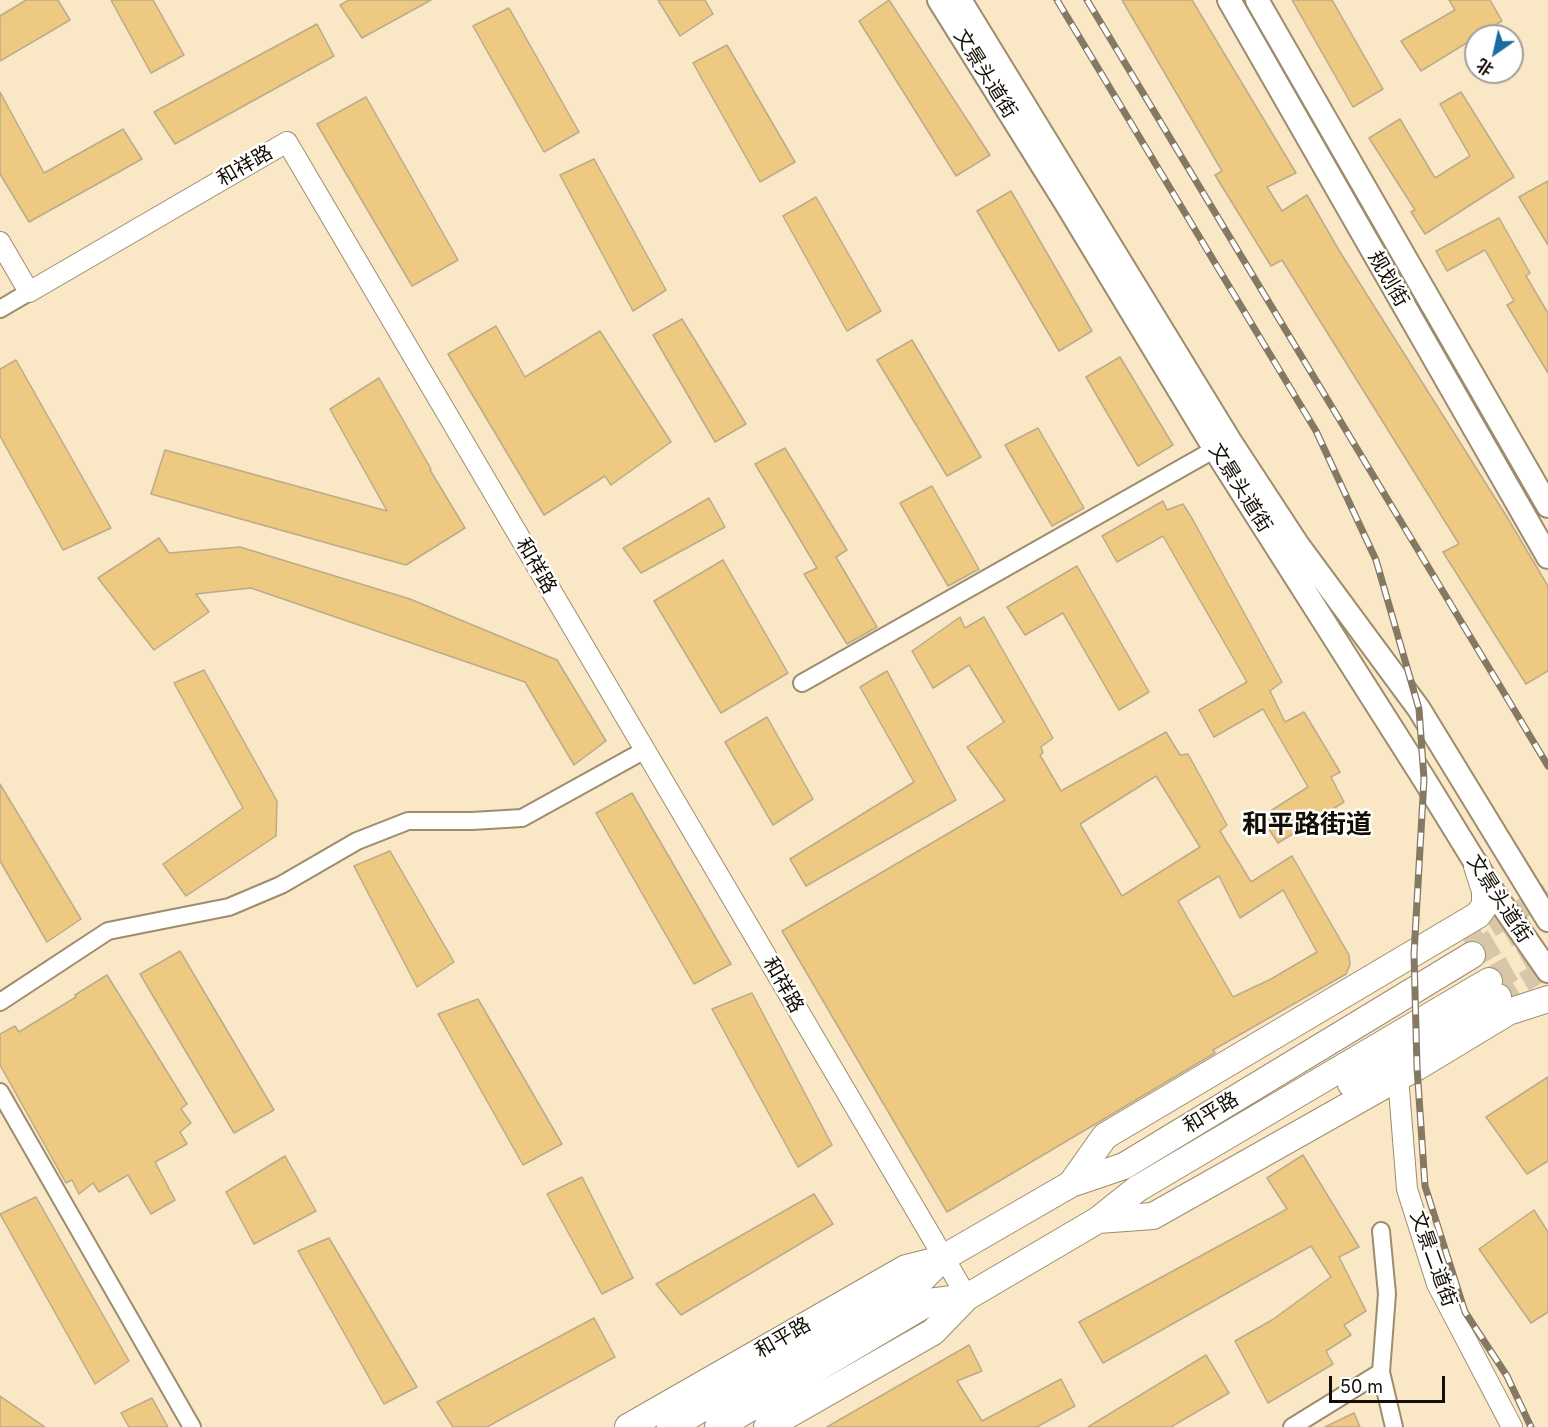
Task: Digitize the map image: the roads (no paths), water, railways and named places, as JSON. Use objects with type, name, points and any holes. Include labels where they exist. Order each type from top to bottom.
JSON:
[{"type":"main road","name":"文景头道街","points":[[939,0],[1067,205],[1222,445],[1419,709],[1548,920]]},
{"type":"main road","name":"文景头道街","points":[[960,0],[1222,445],[1424,779],[1477,866],[1548,971]]},
{"type":"main road","name":"规划街","points":[[1229,0],[1548,557]]},
{"type":"main road","name":"规划街","points":[[1257,0],[1548,506]]},
{"type":"main road","points":[[1071,1184],[1105,1136],[1478,915],[1485,904],[1485,898],[1477,866]]},
{"type":"main road","name":"和平路","points":[[628,1427],[906,1268],[943,1258],[1071,1184],[1125,1148],[1469,949]]},
{"type":"main road","points":[[767,1427],[933,1332],[967,1297],[1098,1220],[1147,1204],[1493,989]]},
{"type":"main road","points":[[1098,1220],[1154,1216],[1508,1012],[1548,999]]},
{"type":"main road","name":"和平路","points":[[670,1427],[917,1284],[943,1258]]},
{"type":"main road","points":[[718,1427],[929,1302],[967,1297]]},
{"type":"street","name":"和祥路","points":[[29,292],[287,142],[967,1297]]},
{"type":"street","points":[[0,242],[29,292],[0,309]]},
{"type":"street","points":[[802,683],[1222,445]]},
{"type":"street","points":[[0,1002],[108,931],[229,907],[281,885],[357,841],[408,821],[522,818],[645,750]]},
{"type":"street","name":"文景二道街","points":[[1398,1077],[1407,1189],[1437,1284],[1512,1427]]},
{"type":"street","points":[[0,1092],[192,1427]]},
{"type":"street","points":[[1381,1231],[1387,1294],[1382,1372],[1394,1427]]},
{"type":"street","points":[[1292,1427],[1382,1372]]},
{"type":"tunnel","points":[[1465,943],[1548,893]]},
{"type":"tunnel","points":[[1472,955],[1548,910]]},
{"type":"tunnel","points":[[1489,981],[1548,948]]},
{"type":"tunnel","points":[[1498,997],[1548,968]]},
{"type":"railway","points":[[1057,0],[1316,431],[1376,560],[1419,709],[1424,779],[1414,954],[1417,1067],[1425,1186],[1465,1312],[1507,1376],[1531,1427]]},
{"type":"railway","points":[[1087,0],[1548,766]]},
{"type":"district","name":"和平路街道","points":[[1307,825]]}]
